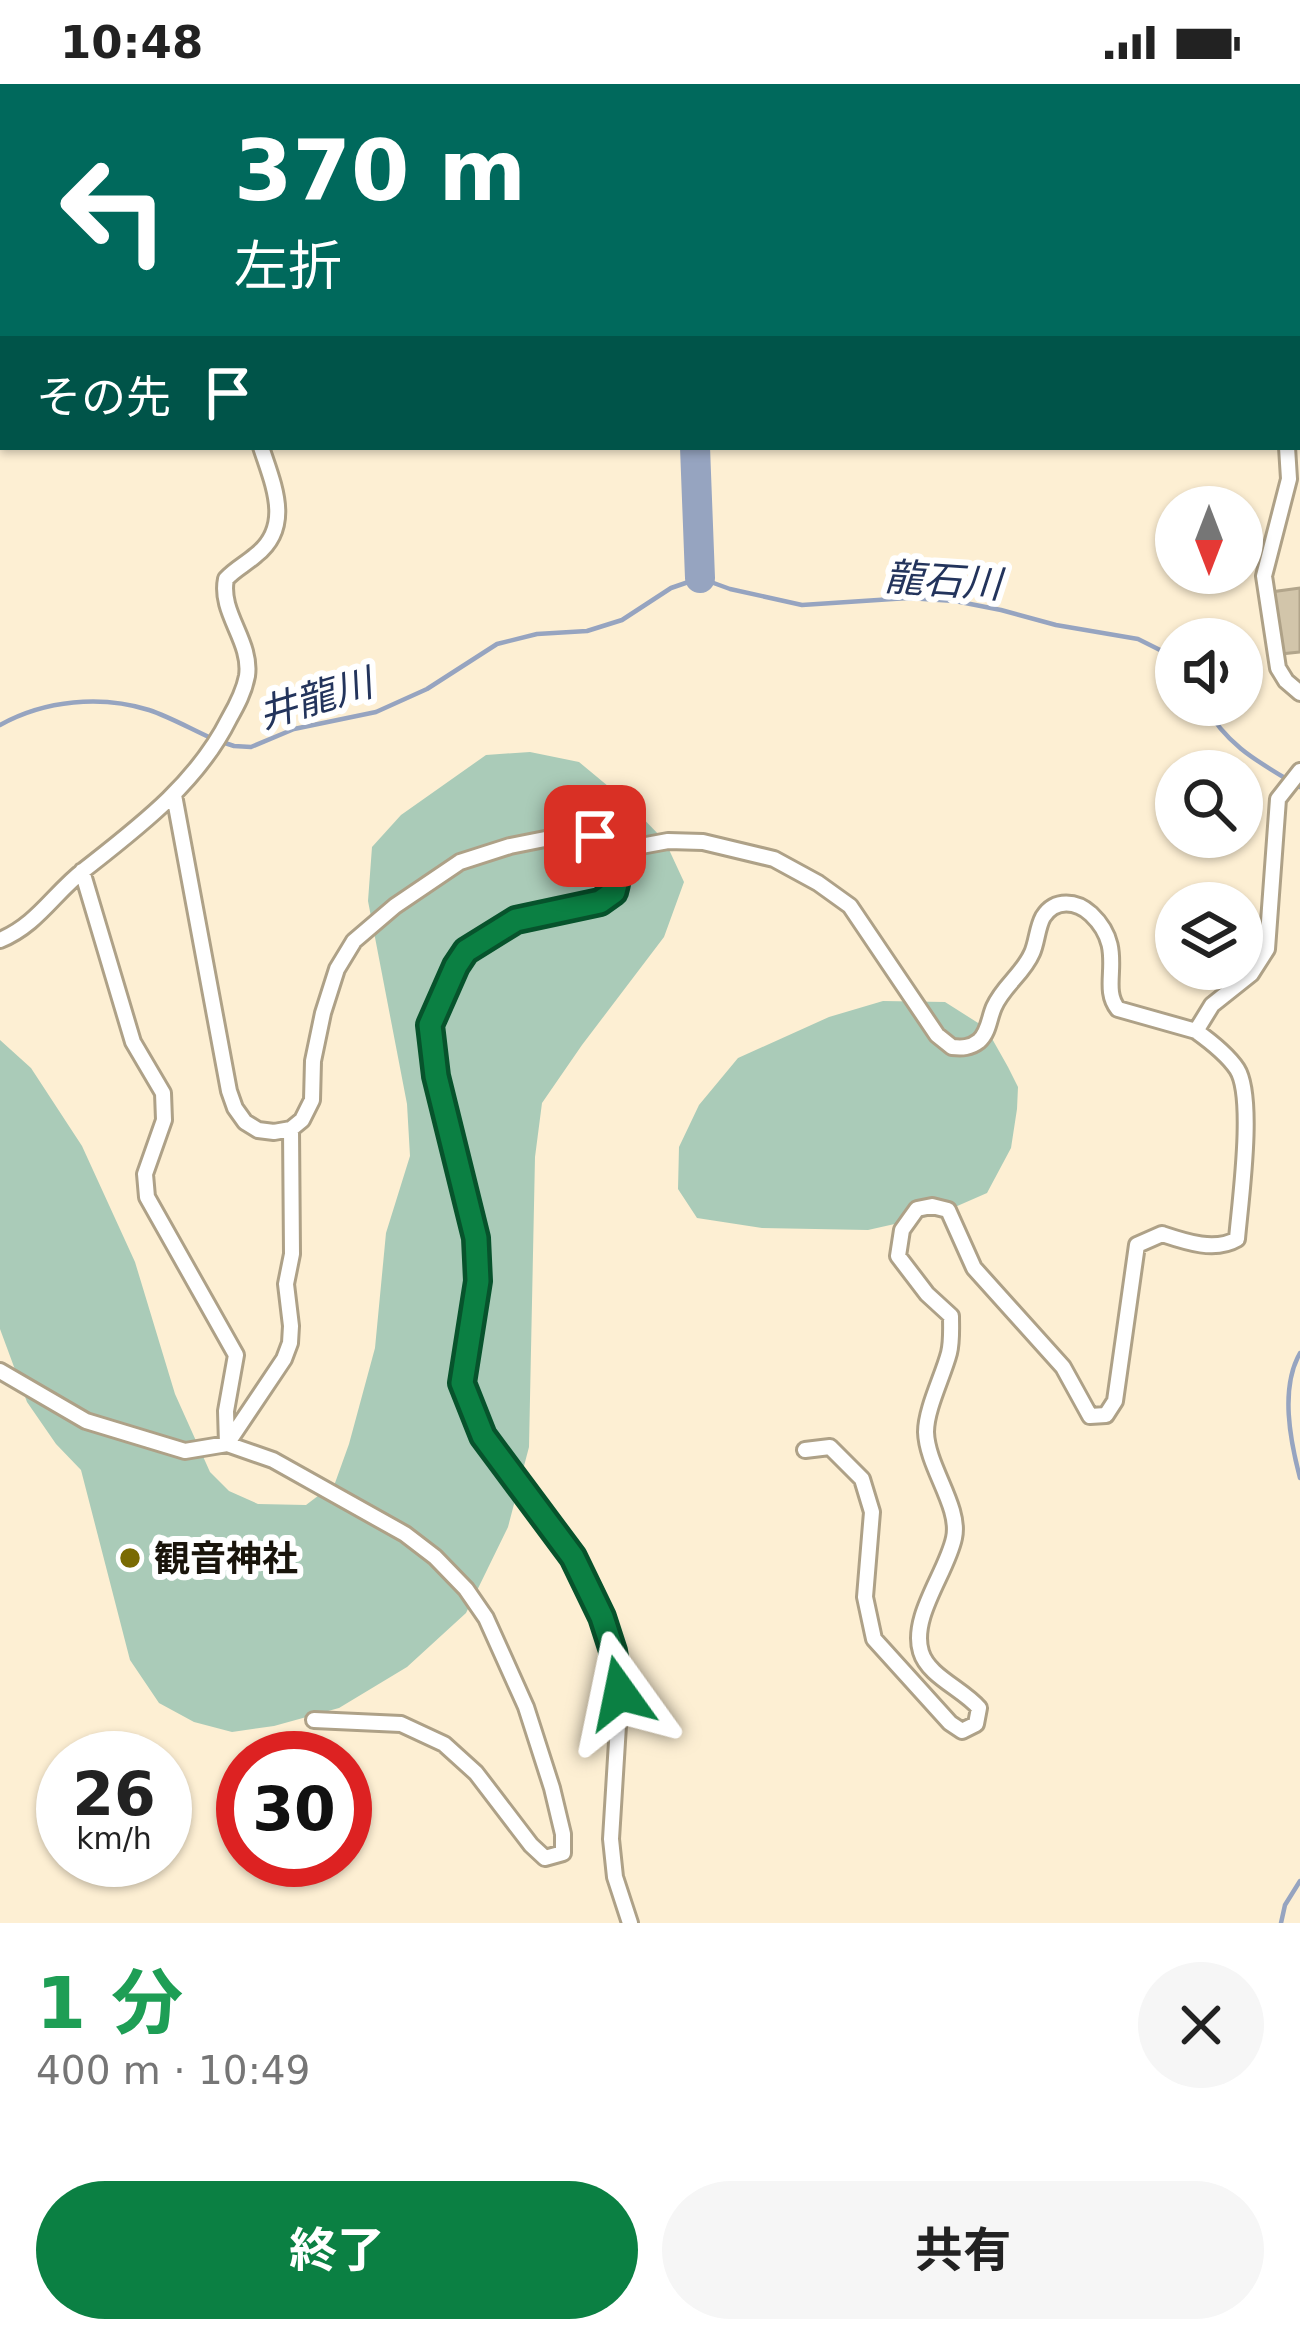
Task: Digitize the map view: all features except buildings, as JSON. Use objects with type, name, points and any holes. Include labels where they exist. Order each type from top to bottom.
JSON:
[{"type":"street","points":[[0,940],[27,926],[82,871],[174,795],[218,742],[243,692],[248,655],[226,600],[226,579],[259,554],[279,517],[263,450]]},
{"type":"street","points":[[1292,458],[1264,576],[1278,668],[1300,693]]},
{"type":"street","points":[[1196,1030],[1212,1005],[1251,974],[1267,949],[1278,799],[1298,773]]},
{"type":"street","points":[[174,795],[229,1091],[245,1122],[274,1132],[292,1129],[308,1112],[316,1045],[338,969],[354,941],[395,906],[460,862],[493,851],[565,835],[595,836],[614,851],[618,880],[614,892],[600,902],[516,920],[466,951],[430,1025],[436,1076],[476,1238],[478,1281],[462,1383],[483,1436],[573,1557],[613,1651],[620,1693],[611,1839],[615,1877],[630,1923]]},
{"type":"street","points":[[614,851],[668,841],[703,842],[774,860],[818,883],[850,906],[937,1035],[952,1047],[971,1046],[984,1034],[995,1004],[1034,951],[1043,918],[1051,908],[1076,904],[1104,928],[1112,947],[1110,997],[1118,1010],[1196,1030],[1239,1071],[1246,1094],[1238,1239],[1225,1247],[1162,1234],[1137,1245],[1115,1401],[1106,1415],[1090,1416],[1063,1367],[974,1268],[948,1210],[917,1209],[902,1230],[898,1256],[951,1316],[950,1347],[926,1430],[955,1536],[922,1618],[918,1645],[925,1664],[979,1708],[976,1724],[962,1731],[950,1723],[874,1639],[866,1597],[872,1512],[862,1479],[830,1447],[805,1450]]},
{"type":"street","points":[[82,871],[133,1042],[163,1093],[164,1120],[145,1174],[147,1197],[236,1355],[226,1411],[227,1444]]},
{"type":"street","points":[[227,1444],[290,1343],[286,1284],[292,1254],[292,1129]]},
{"type":"street","points":[[0,1371],[86,1420],[185,1451],[227,1444],[273,1460],[405,1534],[435,1557],[486,1618],[526,1707],[552,1788],[563,1853],[545,1858],[476,1774],[444,1744],[401,1724],[314,1720]]},
{"type":"green space","points":[[530,752],[579,762],[665,841],[684,882],[664,937],[542,1103],[535,1157],[529,1447],[508,1527],[466,1613],[407,1667],[339,1708],[274,1726],[228,1731],[194,1722],[159,1703],[130,1660],[81,1470],[27,1402],[0,1329],[0,1040],[31,1068],[82,1146],[135,1262],[175,1394],[210,1472],[229,1491],[258,1504],[306,1505],[335,1483],[349,1444],[375,1348],[386,1233],[410,1156],[407,1104],[368,901],[372,847],[401,815],[486,755]]},
{"type":"green space","points":[[883,1001],[945,1002],[986,1028],[1008,1067],[1018,1087],[1011,1148],[987,1193],[939,1214],[868,1230],[762,1228],[697,1218],[678,1189],[679,1147],[699,1105],[738,1058],[829,1017]]},
{"type":"waterway","points":[[695,450],[700,578]]},
{"type":"waterway","name":"井龍川","points":[[222,742],[251,747],[294,729],[376,712],[427,689],[497,644],[537,634],[587,631],[622,620],[671,588],[700,578],[802,605],[908,598],[955,601],[1138,639],[1155,648]]},
{"type":"waterway","name":"井龍川","points":[[0,725],[54,705],[112,702],[149,710],[211,738]]},
{"type":"waterway","name":"龍石川","points":[[1219,726],[1259,762],[1300,787]]},
{"type":"waterway","name":"龍石川","points":[[1300,1353],[1289,1398],[1300,1478]]},
{"type":"waterway","name":"龍石川","points":[[1281,1923],[1285,1905],[1300,1881]]},
{"type":"place","name":"観音神社","points":[[130,1558]]},
{"type":"route","points":[[595,836],[614,851],[618,880],[614,892],[600,902],[516,920],[466,951],[430,1025],[436,1076],[476,1238],[478,1281],[462,1383],[483,1436],[573,1557],[602,1617],[620,1693]]}]
